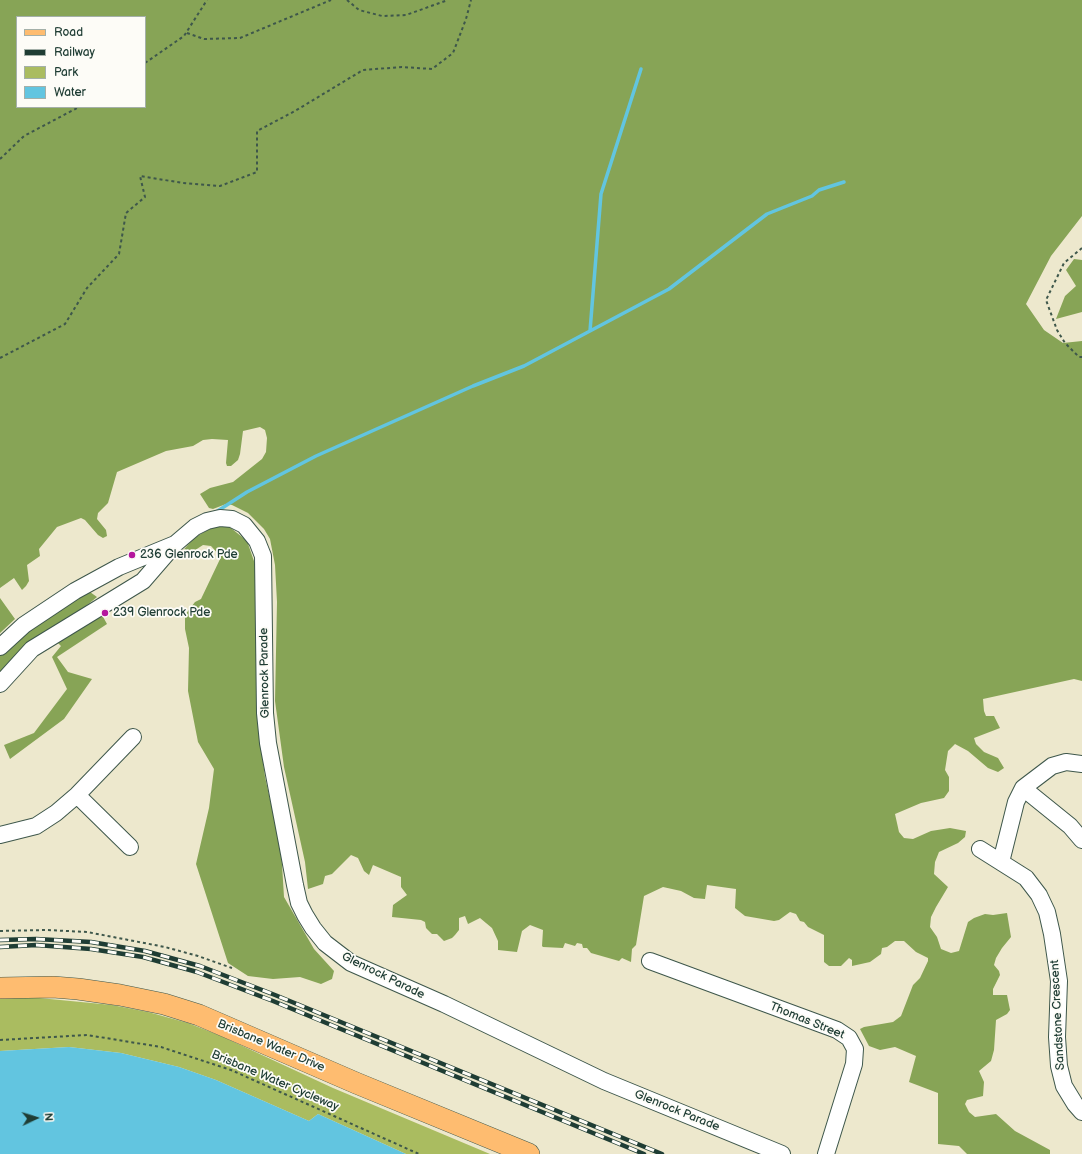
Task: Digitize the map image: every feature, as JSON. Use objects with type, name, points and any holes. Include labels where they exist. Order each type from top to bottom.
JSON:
[{"type":"main road","name":"Brisbane Water Drive","points":[[0,988],[46,987],[78,989],[120,995],[164,1004],[199,1015],[356,1083],[530,1154]]},
{"type":"street","name":"Glenrock Parade","points":[[0,684],[32,649],[143,581],[175,544],[195,527],[207,521],[220,518],[232,519],[244,525],[253,535],[263,556],[263,701],[268,743],[299,903],[313,928],[325,943],[351,963],[604,1081],[782,1154]]},
{"type":"street","name":"Glenrock Parade","points":[[0,646],[24,625],[75,591],[119,567],[175,544]]},
{"type":"street","points":[[0,835],[36,826],[56,813],[77,795],[133,737]]},
{"type":"street","points":[[1001,862],[1016,802],[1023,788],[1052,766],[1066,762],[1082,764]]},
{"type":"street","points":[[1023,788],[1070,826],[1082,840]]},
{"type":"street","points":[[77,795],[130,847]]},
{"type":"street","name":"Sandstone Crescent","points":[[980,849],[1026,878],[1039,895],[1047,912],[1059,981],[1059,1066],[1064,1086],[1075,1104],[1082,1112]]},
{"type":"street","name":"Thomas Street","points":[[650,961],[837,1030],[849,1038],[855,1049],[854,1064],[826,1154]]},
{"type":"path","points":[[146,62],[187,33],[207,0]]},
{"type":"path","points":[[187,33],[204,39],[240,38],[331,0]]},
{"type":"path","points":[[347,0],[359,10],[382,16],[413,14],[448,0]]},
{"type":"path","points":[[0,358],[65,324],[87,288],[119,254],[126,213],[145,197],[140,176],[183,183],[220,186],[257,172],[257,132],[363,70],[402,67],[432,69],[453,54],[466,20],[471,0]]},
{"type":"path","points":[[0,159],[24,136],[77,108]]},
{"type":"path","points":[[1082,248],[1064,263],[1046,300],[1057,330],[1065,343],[1079,357],[1082,357]]},
{"type":"path","points":[[0,931],[47,930],[94,934],[165,947],[198,956],[232,968]]},
{"type":"path","name":"Brisbane Water Cycleway","points":[[0,1040],[87,1035],[161,1047],[231,1070],[419,1154]]},
{"type":"green space","points":[[0,0],[1082,0],[1082,216],[1051,256],[1026,304],[1044,330],[1063,343],[1082,341],[1082,681],[1074,679],[983,699],[986,716],[994,716],[1000,728],[974,738],[976,744],[984,752],[998,758],[1004,768],[998,772],[988,768],[968,751],[955,744],[948,751],[945,770],[949,777],[949,791],[944,798],[921,803],[895,814],[899,832],[904,838],[913,839],[931,831],[950,828],[966,831],[965,837],[958,843],[939,852],[935,862],[934,874],[948,887],[931,917],[930,927],[937,937],[941,949],[951,953],[959,951],[968,922],[974,918],[985,914],[993,915],[1007,913],[1011,937],[996,958],[994,965],[999,971],[1000,975],[993,989],[993,995],[1007,995],[1010,1010],[1007,1014],[996,1020],[994,1050],[991,1061],[979,1071],[984,1082],[983,1096],[967,1100],[965,1104],[969,1112],[975,1117],[996,1114],[1015,1131],[1050,1150],[1050,1154],[967,1154],[959,1146],[938,1144],[938,1093],[909,1082],[916,1056],[895,1047],[880,1050],[869,1046],[860,1029],[893,1022],[901,1016],[913,985],[920,978],[928,961],[928,958],[916,952],[904,941],[895,941],[887,947],[882,948],[881,954],[870,962],[852,966],[852,960],[849,958],[841,966],[829,966],[824,962],[824,935],[800,921],[796,914],[790,912],[779,920],[774,921],[745,916],[735,908],[736,889],[707,885],[705,899],[694,898],[681,891],[663,887],[644,896],[636,945],[632,949],[631,962],[622,958],[619,961],[591,953],[587,948],[583,948],[582,944],[577,943],[575,946],[565,943],[563,948],[543,947],[543,930],[530,925],[522,931],[517,952],[498,950],[498,941],[492,928],[480,918],[468,924],[465,916],[459,918],[459,930],[455,935],[444,941],[437,934],[432,934],[426,928],[425,922],[421,920],[392,917],[393,905],[407,895],[401,887],[401,877],[373,865],[369,875],[364,871],[358,858],[351,855],[332,874],[325,876],[323,884],[308,889],[305,862],[284,767],[275,701],[277,602],[275,565],[270,539],[264,529],[248,513],[232,505],[226,504],[213,509],[209,508],[200,494],[210,488],[233,482],[262,459],[266,452],[267,438],[265,430],[260,427],[243,431],[238,460],[231,466],[227,466],[226,463],[228,440],[212,439],[203,440],[193,446],[166,451],[117,472],[108,503],[98,513],[97,519],[106,530],[107,536],[103,538],[98,535],[85,520],[81,518],[57,527],[39,549],[40,556],[27,565],[29,581],[22,590],[14,578],[0,588]]},
{"type":"green space","points":[[1074,259],[1082,260],[1082,312],[1056,319],[1065,296],[1076,286],[1066,270]]},
{"type":"green space","points":[[218,524],[226,524],[247,541],[255,564],[257,713],[265,777],[281,848],[284,897],[314,949],[334,971],[332,979],[321,984],[300,977],[273,979],[248,976],[228,963],[196,864],[209,808],[214,769],[198,742],[188,691],[189,648],[185,629],[185,615],[195,602],[201,599],[221,557],[211,546],[203,545],[182,558],[178,556],[194,538]]},
{"type":"green space","points":[[90,592],[97,597],[64,624],[102,615],[107,624],[57,657],[68,672],[92,679],[64,719],[10,759],[4,745],[34,733],[67,689],[52,657],[61,646],[48,633],[0,676],[0,650],[40,620]]},
{"type":"green space","points":[[0,598],[15,619],[0,633]]},
{"type":"green space","points":[[29,997],[112,1005],[148,1012],[188,1023],[221,1036],[333,1088],[490,1154],[406,1154],[318,1114],[309,1121],[216,1080],[179,1067],[121,1053],[69,1047],[0,1051],[0,999]]},
{"type":"water","points":[[69,1047],[121,1053],[179,1067],[216,1080],[309,1121],[318,1114],[406,1154],[0,1154],[0,1051]]},
{"type":"waterway","points":[[216,512],[247,492],[316,456],[473,386],[524,366],[590,331],[601,194],[641,69]]},
{"type":"waterway","points":[[590,331],[669,289],[767,214],[812,196],[819,190],[844,182]]},
{"type":"railway","points":[[0,940],[36,939],[91,942],[145,951],[200,966],[275,995],[662,1154]]},
{"type":"railway","points":[[0,947],[36,945],[91,949],[143,957],[197,972],[273,1001],[644,1154]]},
{"type":"place","name":"236 Glenrock Pde","points":[[132,555]]},
{"type":"place","name":"239 Glenrock Pde","points":[[105,613]]}]
